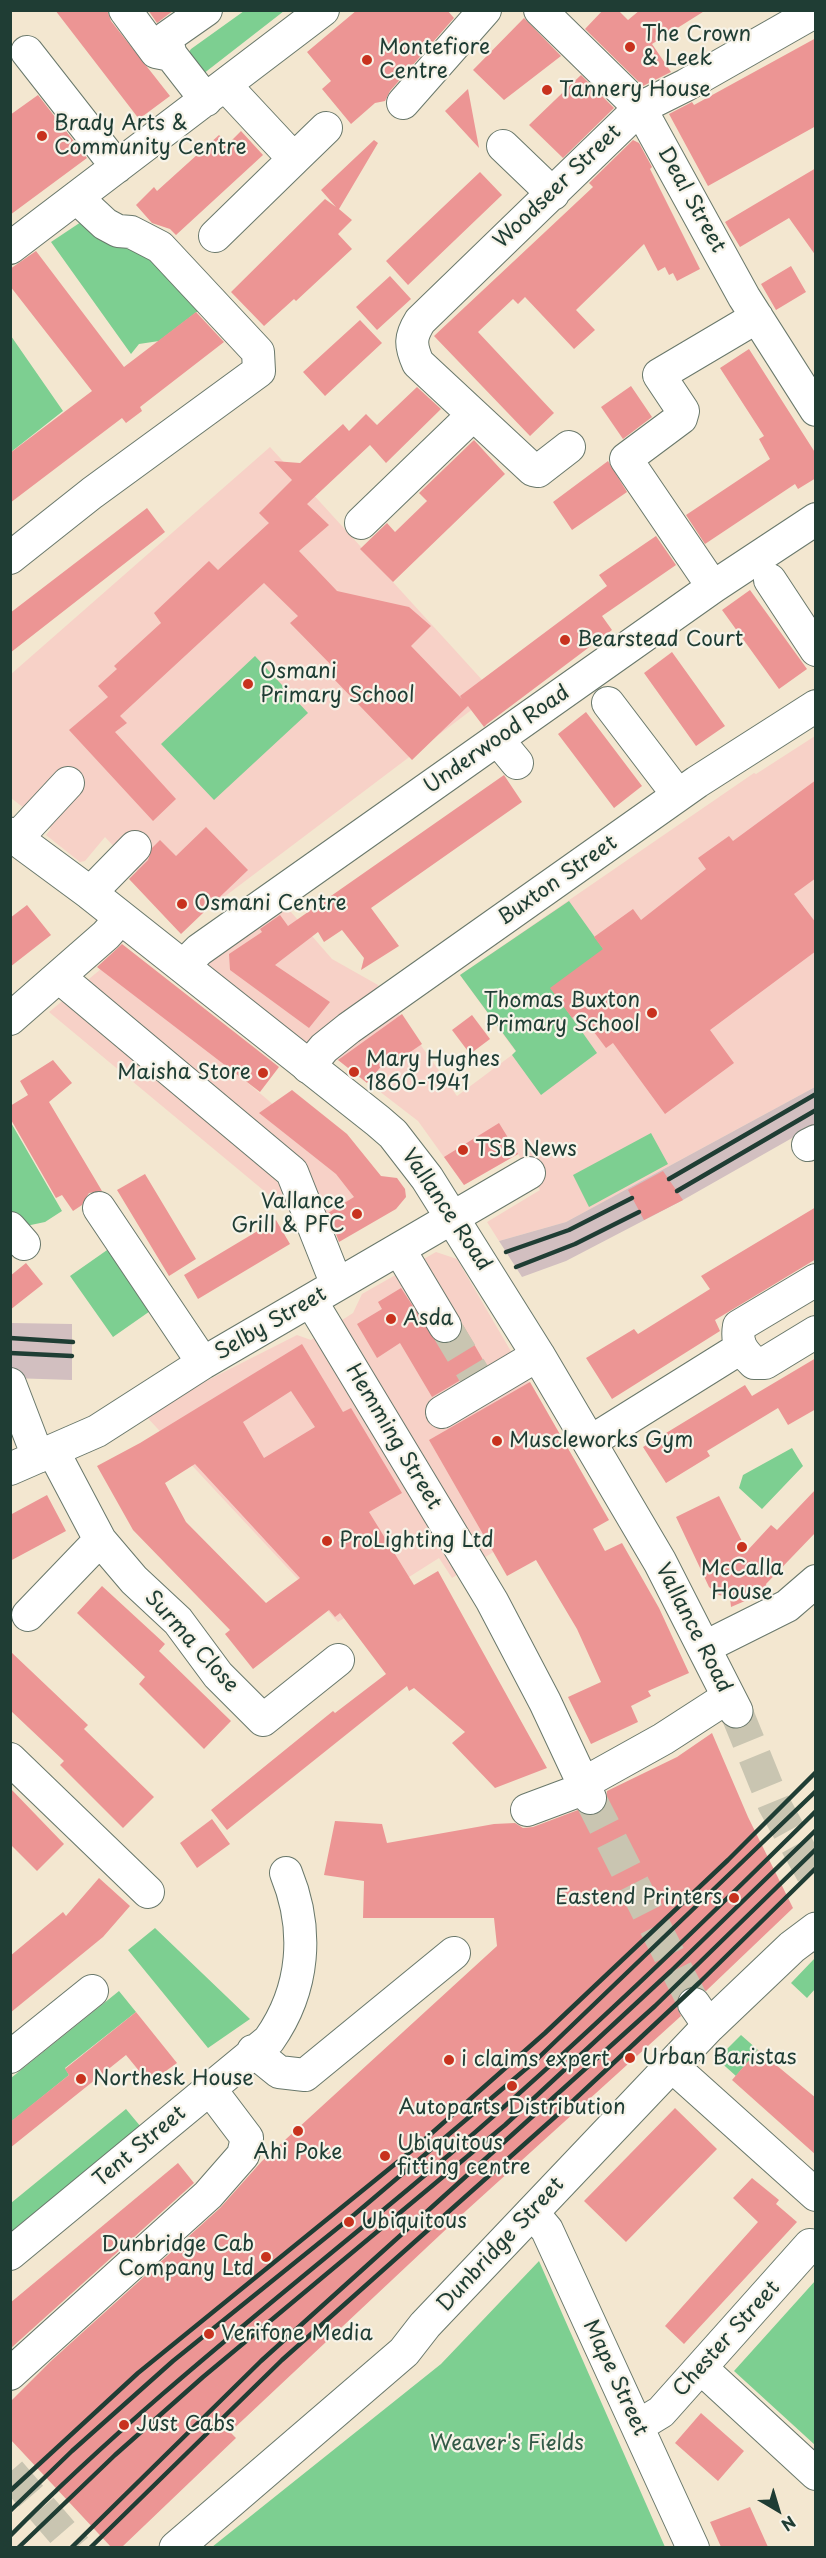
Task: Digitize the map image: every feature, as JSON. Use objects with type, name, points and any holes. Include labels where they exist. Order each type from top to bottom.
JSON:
[{"type":"main road","name":"Vallance Road","points":[[13,836],[90,893],[393,1134],[453,1217],[590,1442],[660,1562],[732,1704]]},
{"type":"main road","name":"Dunbridge Street","points":[[176,2547],[405,2352],[425,2325],[671,2066],[701,2015],[816,1929]]},
{"type":"street","points":[[125,10],[156,51],[171,55],[294,159]]},
{"type":"street","points":[[171,55],[166,38],[206,10]]},
{"type":"street","points":[[403,103],[485,10]]},
{"type":"street","name":"Deal Street","points":[[540,10],[640,108],[757,316],[816,410]]},
{"type":"street","name":"Woodseer Street","points":[[473,415],[418,363],[411,348],[411,335],[420,321],[640,108],[816,11]]},
{"type":"street","points":[[10,248],[216,93],[314,13]]},
{"type":"street","points":[[27,52],[117,167]]},
{"type":"street","points":[[215,236],[326,128]]},
{"type":"street","points":[[503,146],[553,194]]},
{"type":"street","points":[[10,558],[92,493],[259,371],[258,352],[160,248],[131,232],[118,231],[105,224],[77,198]]},
{"type":"street","points":[[713,587],[626,459],[681,418],[683,411],[659,375],[757,316]]},
{"type":"street","points":[[361,523],[473,415],[533,470],[538,471],[569,447]]},
{"type":"street","name":"Underwood Road","points":[[183,966],[200,950],[508,752],[713,587],[816,519]]},
{"type":"street","points":[[770,580],[816,650]]},
{"type":"street","points":[[608,703],[678,795]]},
{"type":"street","name":"Buxton Street","points":[[308,1066],[324,1048],[348,1028],[678,795],[816,706]]},
{"type":"street","points":[[13,836],[68,783]]},
{"type":"street","points":[[90,893],[135,847]]},
{"type":"street","points":[[10,1019],[106,935],[121,918]]},
{"type":"street","name":"Hemming Street","points":[[59,976],[292,1172],[324,1293],[492,1601],[587,1790]]},
{"type":"street","name":"Selby Street","points":[[34,1459],[97,1431],[203,1363],[529,1173]]},
{"type":"street","points":[[99,1208],[203,1363]]},
{"type":"street","points":[[399,1249],[445,1326]]},
{"type":"street","points":[[816,1280],[739,1326],[739,1349],[754,1363],[765,1363],[816,1332]]},
{"type":"street","points":[[590,1442],[739,1349]]},
{"type":"street","points":[[442,1412],[479,1384],[538,1355]]},
{"type":"street","name":"Surma Close","points":[[10,1384],[34,1459],[134,1580],[178,1621],[218,1675],[263,1720],[338,1660]]},
{"type":"street","points":[[28,1615],[100,1540]]},
{"type":"street","points":[[705,1647],[787,1606],[816,1581]]},
{"type":"street","points":[[527,1810],[587,1790],[645,1750],[732,1704]]},
{"type":"street","points":[[10,1759],[148,1892]]},
{"type":"street","name":"Tent Street","points":[[10,2254],[210,2089],[261,2045],[283,2019],[295,1983],[302,1944],[296,1899],[286,1873]]},
{"type":"street","points":[[261,2045],[279,2072],[305,2075],[454,1953]]},
{"type":"street","points":[[10,2057],[92,1991]]},
{"type":"street","points":[[671,2066],[816,2195]]},
{"type":"street","points":[[10,2374],[208,2195],[243,2155],[247,2138],[210,2089]]},
{"type":"street","name":"Mape Street","points":[[532,2212],[547,2230],[693,2547]]},
{"type":"street","name":"Chester Street","points":[[638,2426],[662,2412],[810,2245]]},
{"type":"street","points":[[701,2368],[816,2474]]},
{"type":"shaded area","name":"Osmani Primary School","points":[[270,447],[494,693],[187,925],[105,837],[85,861],[80,862],[46,835],[51,829],[11,798],[10,675]]},
{"type":"shaded area","name":"Thomas Buxton Primary School","points":[[815,736],[815,1087],[566,1222],[499,1241],[487,1222],[540,1190],[518,1154],[464,1185],[418,1121],[340,1061],[295,1042],[193,964],[284,904],[332,959],[378,985],[457,1096],[516,1052],[460,975],[754,773],[756,774]]},
{"type":"shaded area","points":[[107,964],[385,1199],[322,1239],[49,1012]]},
{"type":"shaded area","points":[[815,1087],[815,1125],[683,1200],[566,1261],[522,1277],[499,1241],[566,1222]]},
{"type":"shaded area","points":[[436,1252],[457,1259],[592,1490],[452,1578],[439,1558],[338,1622],[143,1413],[297,1335],[311,1340],[353,1313],[362,1294]]},
{"type":"shaded area","points":[[11,1323],[72,1324],[72,1380],[11,1378]]},
{"type":"green space","points":[[244,11],[284,11],[203,74],[186,56],[191,49]]},
{"type":"green space","points":[[81,222],[116,245],[145,254],[202,308],[159,341],[139,344],[131,354],[51,242]]},
{"type":"green space","points":[[11,336],[63,411],[11,452]]},
{"type":"green space","points":[[255,656],[308,713],[214,800],[161,744]]},
{"type":"green space","points":[[569,901],[609,957],[551,988],[597,1053],[541,1095],[512,1055],[516,1051],[460,975]]},
{"type":"green space","points":[[10,1121],[62,1211],[45,1222],[26,1226],[11,1213]]},
{"type":"green space","points":[[651,1133],[668,1164],[589,1207],[573,1175]]},
{"type":"green space","points":[[110,1248],[153,1309],[113,1337],[70,1276]]},
{"type":"green space","points":[[792,1448],[803,1466],[762,1509],[739,1488],[743,1475]]},
{"type":"green space","points":[[155,1928],[250,2019],[208,2048],[128,1950]]},
{"type":"green space","points":[[815,1958],[815,1989],[807,1998],[791,1983]]},
{"type":"green space","points":[[119,1991],[136,2012],[65,2068],[69,2075],[11,2122],[11,2078]]},
{"type":"green space","points":[[741,2035],[758,2050],[736,2076],[717,2059]]},
{"type":"green space","points":[[126,2109],[141,2127],[11,2232],[11,2203]]},
{"type":"green space","name":"Weaver's Fields","points":[[539,2261],[665,2547],[212,2547],[441,2364]]},
{"type":"green space","points":[[815,2281],[815,2445],[734,2371]]},
{"type":"building","points":[[55,10],[107,10],[111,21],[170,96],[139,119]]},
{"type":"building","points":[[148,10],[174,10],[157,23]]},
{"type":"building","name":"Montefiore Centre","points":[[357,10],[447,10],[454,18],[390,91],[385,101],[375,103],[351,124],[322,89],[331,81],[307,52]]},
{"type":"building","name":"The Crown & Leek","points":[[603,10],[618,10],[628,20],[640,10],[706,10],[652,44],[671,72],[643,86],[585,29]]},
{"type":"building","points":[[524,18],[561,56],[504,100],[473,70]]},
{"type":"building","points":[[816,38],[816,126],[708,186],[669,114],[692,102],[694,105]]},
{"type":"building","points":[[581,75],[614,108],[563,158],[529,125]]},
{"type":"building","points":[[468,89],[479,148],[445,111]]},
{"type":"building","name":"Brady Arts & Community Centre","points":[[38,95],[87,158],[10,215],[10,115]]},
{"type":"building","points":[[241,131],[263,155],[176,235],[170,229],[152,223],[136,205],[154,187],[157,191],[219,135],[228,144]]},
{"type":"building","points":[[374,140],[378,143],[339,209],[352,220],[338,234],[352,249],[296,301],[294,299],[264,326],[231,292],[325,199],[336,207],[321,190]]},
{"type":"building","points":[[633,140],[639,143],[652,167],[650,169],[700,269],[677,281],[673,273],[669,275],[665,267],[658,271],[644,244],[576,310],[595,330],[574,349],[525,297],[518,304],[513,299],[478,332],[554,413],[530,436],[434,336],[593,187],[589,183]]},
{"type":"building","points":[[816,168],[816,256],[789,218],[740,247],[725,222]]},
{"type":"building","points":[[480,172],[502,195],[408,285],[386,261]]},
{"type":"building","points":[[36,251],[124,367],[196,312],[224,342],[140,407],[142,411],[126,423],[122,418],[10,503],[10,453],[92,391],[10,286],[10,269]]},
{"type":"building","points":[[791,266],[806,292],[776,310],[761,284]]},
{"type":"building","points":[[390,276],[411,299],[377,330],[356,307]]},
{"type":"building","points":[[360,320],[382,343],[325,396],[303,372]]},
{"type":"building","points":[[749,349],[816,454],[816,478],[798,489],[795,484],[705,544],[686,515],[770,459],[759,439],[764,436],[720,368]]},
{"type":"building","points":[[631,386],[652,417],[623,439],[601,407]]},
{"type":"building","points":[[417,387],[441,409],[386,463],[370,445],[307,504],[329,525],[299,551],[337,591],[409,607],[431,626],[411,646],[462,699],[460,696],[607,586],[599,575],[656,536],[676,565],[602,616],[612,630],[484,727],[468,706],[412,760],[331,676],[337,671],[290,623],[298,616],[264,583],[120,716],[127,723],[115,732],[176,799],[153,821],[69,730],[108,697],[98,686],[117,669],[114,666],[161,623],[154,613],[209,561],[218,570],[269,523],[259,513],[292,480],[274,461],[300,463],[343,424],[349,431],[366,414],[377,425]]},
{"type":"building","points":[[474,440],[505,474],[393,582],[360,549],[387,523],[395,532],[427,501],[419,493]]},
{"type":"building","points":[[608,461],[627,492],[572,530],[553,502]]},
{"type":"building","points":[[147,508],[165,532],[10,653],[10,613]]},
{"type":"building","points":[[750,590],[807,669],[779,689],[722,610]]},
{"type":"building","points":[[672,652],[725,726],[696,746],[644,673]]},
{"type":"building","points":[[586,712],[642,786],[614,808],[558,734]]},
{"type":"building","points":[[504,775],[522,802],[371,908],[399,946],[361,970],[364,958],[342,930],[324,942],[318,932],[275,965],[330,1002],[309,1028],[230,970],[229,954],[262,932],[260,929],[280,915],[288,926]]},
{"type":"building","points":[[816,780],[816,878],[794,894],[816,923],[816,951],[710,1030],[734,1063],[665,1114],[613,1043],[606,1048],[579,1012],[572,1018],[550,988],[603,949],[594,937],[633,909],[641,920],[706,869],[698,858],[729,836],[733,841]]},
{"type":"building","name":"Osmani Centre","points":[[206,827],[248,870],[181,934],[129,879],[148,860],[152,848],[160,840],[176,856]]},
{"type":"building","points":[[27,905],[51,935],[10,967],[10,918]]},
{"type":"building","points":[[122,944],[279,1067],[260,1092],[97,967]]},
{"type":"building","points":[[402,1014],[422,1044],[394,1063],[390,1056],[367,1083],[338,1060]]},
{"type":"building","points":[[472,1015],[490,1039],[470,1054],[452,1030]]},
{"type":"building","points":[[53,1060],[72,1083],[49,1102],[102,1191],[89,1193],[82,1205],[73,1211],[62,1195],[56,1198],[10,1118],[10,1106],[28,1095],[20,1081]]},
{"type":"building","points":[[292,1090],[347,1134],[381,1176],[397,1178],[405,1189],[406,1197],[396,1209],[339,1242],[328,1213],[354,1197],[336,1174],[259,1113]]},
{"type":"building","points":[[499,1123],[518,1154],[464,1185],[444,1157]]},
{"type":"building","points":[[663,1171],[683,1200],[644,1220],[628,1190]]},
{"type":"building","points":[[145,1174],[196,1259],[169,1276],[117,1190]]},
{"type":"building","points":[[816,1207],[816,1259],[715,1320],[720,1331],[612,1399],[586,1358],[634,1329],[638,1334],[710,1289],[701,1276]]},
{"type":"building","points":[[276,1220],[290,1244],[198,1299],[184,1275]]},
{"type":"building","points":[[26,1263],[43,1284],[10,1310],[10,1276]]},
{"type":"building","points":[[401,1288],[436,1341],[446,1344],[455,1341],[461,1334],[463,1325],[486,1365],[432,1397],[400,1343],[377,1358],[357,1324],[382,1309],[378,1302]]},
{"type":"building","points":[[302,1344],[343,1412],[351,1408],[402,1493],[369,1512],[414,1585],[438,1571],[547,1768],[495,1788],[452,1743],[465,1732],[414,1688],[409,1691],[407,1686],[227,1830],[211,1810],[333,1711],[335,1713],[386,1674],[340,1613],[335,1617],[329,1610],[253,1669],[225,1634],[230,1630],[133,1530],[97,1466],[140,1443]],"holes":[[[291,1391],[315,1427],[264,1458],[243,1422]],[[195,1464],[300,1578],[266,1603],[186,1522],[165,1483]]]},
{"type":"building","points":[[816,1358],[816,1409],[788,1425],[778,1408],[707,1451],[710,1456],[666,1483],[643,1447],[745,1385],[752,1396]]},
{"type":"building","points":[[530,1382],[609,1520],[593,1529],[605,1551],[622,1543],[659,1608],[689,1673],[648,1691],[651,1696],[631,1706],[638,1722],[591,1744],[568,1697],[601,1682],[577,1629],[536,1560],[507,1576],[429,1440]]},
{"type":"building","name":"McCalla House","points":[[816,1489],[816,1532],[766,1584],[768,1591],[731,1607],[730,1598],[719,1595],[709,1587],[676,1517],[719,1496],[747,1551],[771,1525],[777,1530]]},
{"type":"building","points":[[47,1495],[66,1531],[10,1561],[10,1515]]},
{"type":"building","points":[[102,1586],[165,1644],[159,1651],[231,1721],[204,1749],[139,1684],[145,1677],[77,1613]]},
{"type":"building","points":[[10,1651],[88,1725],[84,1729],[154,1797],[123,1828],[60,1765],[64,1761],[10,1710]]},
{"type":"building","points":[[712,1733],[748,1817],[793,1908],[706,1991],[693,1986],[683,1990],[676,2005],[681,2016],[457,2219],[230,2432],[236,2438],[122,2547],[111,2547],[10,2439],[10,2402],[51,2361],[220,2208],[262,2161],[497,1946],[494,1918],[363,1918],[364,1881],[324,1875],[335,1821],[382,1824],[387,1843],[494,1824],[515,1823],[523,1828],[533,1827],[578,1810],[588,1816],[597,1814],[605,1808],[607,1791],[677,1757]]},
{"type":"building","points":[[10,1788],[64,1844],[37,1871],[10,1844]]},
{"type":"building","points":[[212,1819],[230,1844],[197,1868],[180,1843]]},
{"type":"building","points":[[99,1878],[130,1906],[103,1937],[10,2013],[10,1956],[63,1912],[66,1916]]},
{"type":"building","name":"Northesk House","points":[[136,2012],[177,2063],[149,2083],[126,2055],[10,2148],[10,2122],[69,2075],[65,2069]]},
{"type":"building","points":[[758,2050],[816,2098],[816,2155],[732,2080]]},
{"type":"building","points":[[675,2108],[717,2149],[626,2242],[584,2201]]},
{"type":"building","points":[[178,2163],[194,2183],[10,2349],[10,2303]]},
{"type":"building","points":[[752,2178],[779,2200],[776,2204],[797,2222],[684,2344],[665,2326],[758,2222],[733,2198]]},
{"type":"building","points":[[701,2413],[744,2451],[718,2481],[675,2443]]},
{"type":"building","points":[[750,2507],[768,2547],[721,2547],[710,2522]]},
{"type":"tunnel","points":[[445,1326],[477,1379]]},
{"type":"tunnel","points":[[736,1711],[774,1804],[816,1880]]},
{"type":"tunnel","points":[[590,1798],[694,2004]]},
{"type":"tunnel","points":[[10,2472],[76,2548]]},
{"type":"railway","points":[[669,1179],[816,1094]]},
{"type":"railway","points":[[677,1191],[816,1110]]},
{"type":"railway","points":[[506,1252],[569,1230],[632,1198]]},
{"type":"railway","points":[[516,1267],[575,1244],[639,1212]]},
{"type":"railway","points":[[10,1338],[73,1342]]},
{"type":"railway","points":[[10,1353],[72,1356]]},
{"type":"railway","points":[[10,2491],[138,2373],[416,2147],[545,2033],[728,1860],[816,1772]]},
{"type":"railway","points":[[10,2511],[72,2451],[173,2361],[355,2214],[534,2062],[816,1791]]},
{"type":"railway","points":[[10,2536],[62,2485],[170,2387],[450,2154],[544,2071],[681,1943],[816,1811]]},
{"type":"railway","points":[[18,2548],[115,2455],[203,2377],[505,2125],[671,1971],[816,1830]]},
{"type":"railway","points":[[71,2548],[261,2361],[655,2006],[816,1849]]},
{"type":"railway","points":[[90,2548],[282,2360],[574,2100],[700,1982],[816,1868]]},
{"type":"place","name":"The Crown & Leek","points":[[630,47]]},
{"type":"place","name":"Montefiore Centre","points":[[367,60]]},
{"type":"place","name":"Tannery House","points":[[547,90]]},
{"type":"place","name":"Brady Arts & Community Centre","points":[[42,136]]},
{"type":"place","name":"Bearstead Court","points":[[565,640]]},
{"type":"place","name":"Osmani Primary School","points":[[248,684]]},
{"type":"place","name":"Osmani Centre","points":[[182,904]]},
{"type":"place","name":"Thomas Buxton Primary School","points":[[652,1013]]},
{"type":"place","name":"Mary Hughes 1860-1941","points":[[354,1072]]},
{"type":"place","name":"Maisha Store","points":[[263,1073]]},
{"type":"place","name":"TSB News","points":[[463,1150]]},
{"type":"place","name":"Vallance Grill & PFC","points":[[357,1214]]},
{"type":"place","name":"Asda","points":[[391,1319]]},
{"type":"place","name":"Muscleworks Gym","points":[[497,1441]]},
{"type":"place","name":"ProLighting Ltd","points":[[327,1541]]},
{"type":"place","name":"McCalla House","points":[[742,1547]]},
{"type":"place","name":"Eastend Printers","points":[[734,1898]]},
{"type":"place","name":"Urban Baristas","points":[[630,2058]]},
{"type":"place","name":"i claims expert","points":[[449,2060]]},
{"type":"place","name":"Northesk House","points":[[81,2079]]},
{"type":"place","name":"Autoparts Distribution","points":[[512,2086]]},
{"type":"place","name":"Ahi Poke","points":[[298,2131]]},
{"type":"place","name":"Ubiquitous fitting centre","points":[[385,2156]]},
{"type":"place","name":"Ubiquitous","points":[[349,2222]]},
{"type":"place","name":"Dunbridge Cab Company Ltd","points":[[266,2257]]},
{"type":"place","name":"Verifone Media","points":[[209,2334]]},
{"type":"place","name":"Just Cabs","points":[[124,2425]]}]
